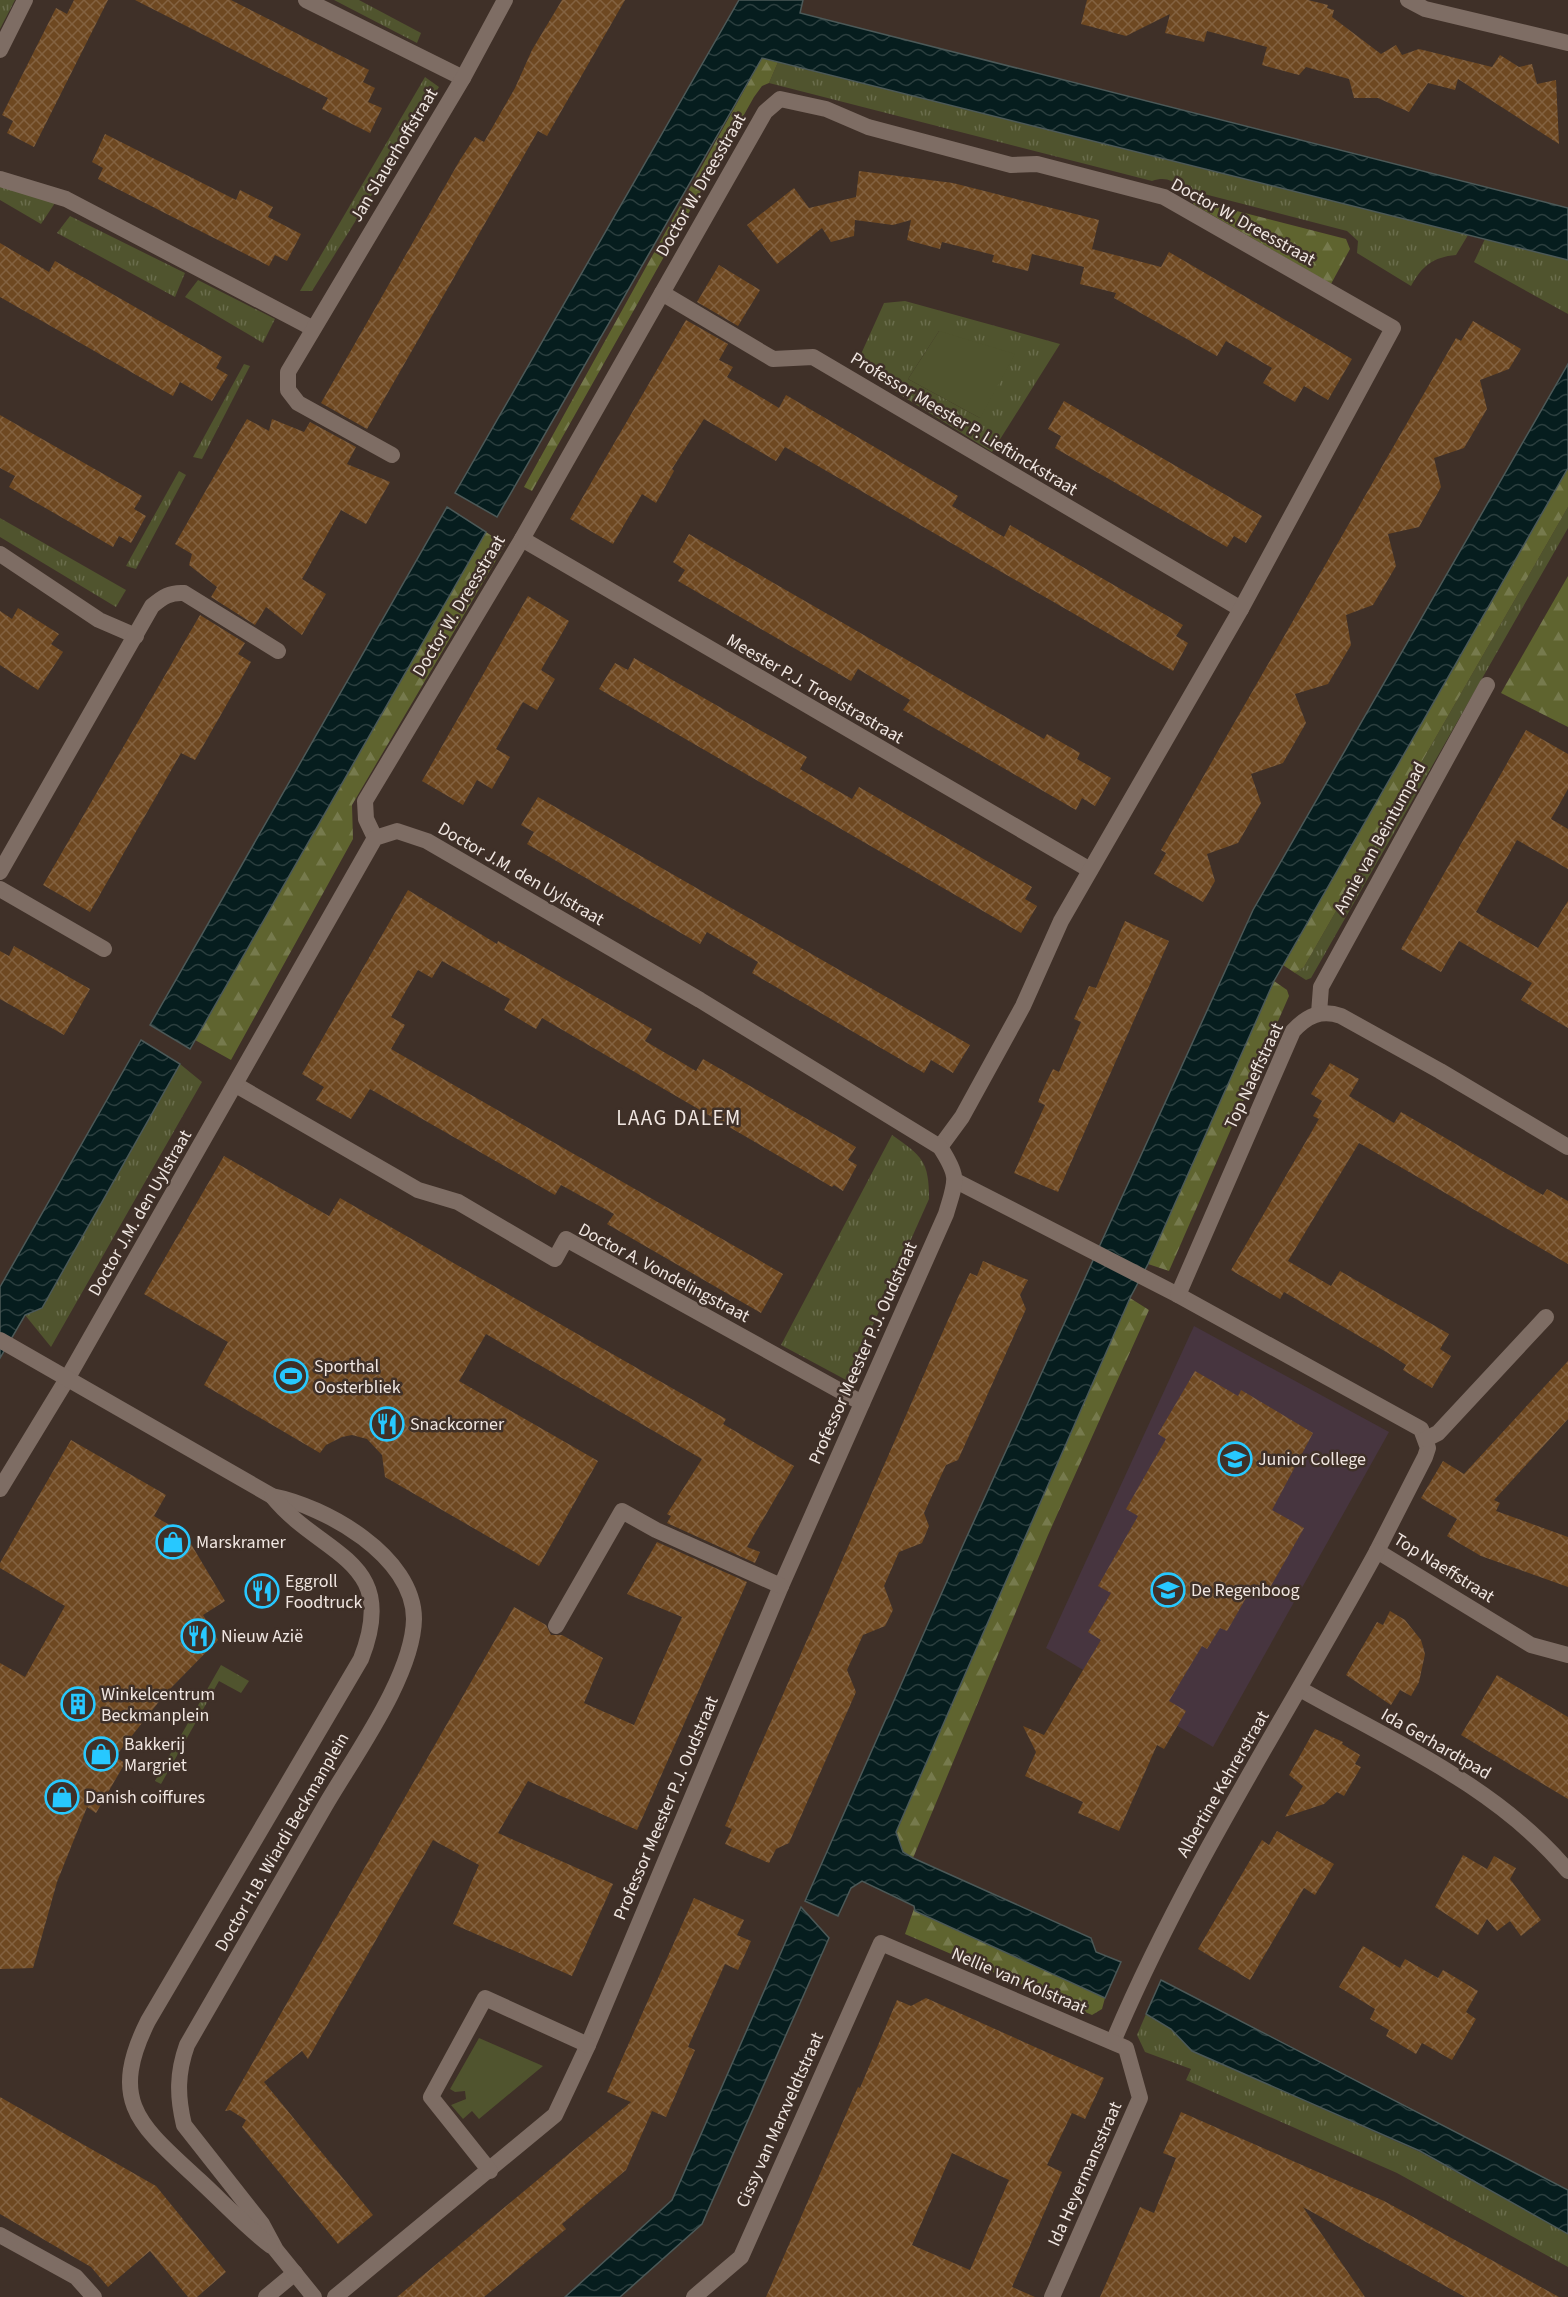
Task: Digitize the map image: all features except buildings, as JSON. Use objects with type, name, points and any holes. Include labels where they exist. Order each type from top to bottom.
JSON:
[{"type":"street","points":[[0,50],[25,0]]},
{"type":"street","points":[[306,0],[463,78]]},
{"type":"street","name":"Jan Slauerhoffstraat","points":[[392,455],[298,403],[288,390],[288,372],[312,328],[463,78],[505,0]]},
{"type":"street","points":[[1408,0],[1425,9],[1568,42]]},
{"type":"street","name":"Doctor W. Dreesstraat","points":[[375,838],[366,819],[365,801],[522,539],[765,112],[780,99],[826,109],[868,127],[1011,165],[1037,164],[1164,197],[1393,328],[1241,609]]},
{"type":"street","points":[[0,179],[66,199],[312,328]]},
{"type":"street","name":"Professor Meester P. Lieftinckstraat","points":[[662,293],[773,359],[813,357],[1241,609]]},
{"type":"street","name":"Meester P.J. Troelstrastraat","points":[[522,539],[1090,870]]},
{"type":"street","points":[[0,554],[99,620],[136,636]]},
{"type":"street","points":[[0,872],[152,606],[159,600],[174,592],[184,593],[278,651]]},
{"type":"street","points":[[940,1147],[962,1118],[1023,1006],[1061,921],[1241,609]]},
{"type":"street","name":"Annie van Beintumpad","points":[[1318,1013],[1321,987],[1487,686]]},
{"type":"street","name":"Doctor J.M. den Uylstraat","points":[[0,1489],[67,1379],[375,838],[398,831],[427,841],[690,994],[940,1147],[954,1173]]},
{"type":"street","points":[[0,889],[104,949]]},
{"type":"street","points":[[1318,1013],[1329,1012],[1341,1016],[1440,1071],[1568,1147]]},
{"type":"street","name":"Top Naeffstraat","points":[[1178,1295],[1293,1031],[1304,1020],[1318,1013]]},
{"type":"street","name":"Doctor A. Vondelingstraat","points":[[236,1085],[418,1190],[458,1202],[555,1259],[566,1239],[862,1403]]},
{"type":"street","points":[[954,1173],[1080,1245],[1178,1295],[1421,1429],[1426,1439],[1438,1432],[1546,1317]]},
{"type":"street","name":"Professor Meester P.J. Oudstraat","points":[[335,2297],[555,2115],[588,2045],[781,1586],[946,1214],[954,1173]]},
{"type":"street","name":"Doctor H.B. Wiardi Beckmanplein","points":[[0,1340],[272,1496],[297,1522],[324,1540],[360,1571],[367,1584],[371,1609],[370,1636],[361,1659],[148,2021],[130,2069],[132,2104],[142,2124],[158,2143],[251,2230],[276,2250]]},
{"type":"street","name":"Top Naeffstraat","points":[[1426,1439],[1425,1457],[1377,1551],[1531,1645],[1568,1655]]},
{"type":"street","name":"Doctor H.B. Wiardi Beckmanplein","points":[[272,1496],[295,1500],[350,1528],[392,1566],[404,1584],[414,1617],[408,1654],[393,1686],[187,2045],[181,2062],[178,2092],[184,2125],[262,2224],[276,2250],[314,2297]]},
{"type":"street","points":[[556,1626],[622,1511],[656,1530],[781,1586]]},
{"type":"street","name":"Albertine Kehrerstraat","points":[[1113,2042],[1143,1971],[1377,1551]]},
{"type":"street","name":"Ida Gerhardtpad","points":[[1300,1689],[1481,1790],[1553,1853],[1568,1871]]},
{"type":"street","name":"Nellie van Kolstraat","points":[[881,1943],[1113,2042],[1126,2049],[1132,2065]]},
{"type":"street","name":"Cissy van Marxveldtstraat","points":[[694,2297],[741,2257],[881,1943]]},
{"type":"street","points":[[490,2171],[431,2097],[484,1998],[588,2045]]},
{"type":"street","name":"Ida Heyermansstraat","points":[[1052,2297],[1140,2098],[1132,2065]]},
{"type":"street","points":[[0,2235],[76,2277],[94,2297]]},
{"type":"street","points":[[266,2297],[295,2273]]},
{"type":"shaded area","points":[[1194,1326],[1389,1432],[1213,1747],[1046,1648]]},
{"type":"green space","points":[[0,0],[15,0],[0,29]]},
{"type":"green space","points":[[334,0],[359,0],[421,33],[417,43]]},
{"type":"green space","points":[[762,58],[778,62],[769,83],[762,86],[754,97],[532,491],[524,487]]},
{"type":"green space","points":[[778,62],[1468,235],[1456,255],[1435,260],[1429,264],[1419,273],[1411,286],[1357,253],[1358,241],[1347,231],[1181,188],[1167,180],[1152,181],[769,83]]},
{"type":"green space","points":[[425,77],[439,87],[312,291],[300,291]]},
{"type":"green space","points":[[0,184],[55,203],[41,224],[0,200]]},
{"type":"green space","points":[[1194,200],[1346,239],[1350,249],[1331,284],[1193,204]]},
{"type":"green space","points":[[70,216],[185,273],[175,297],[57,233]]},
{"type":"green space","points":[[1485,239],[1568,260],[1568,314],[1474,262]]},
{"type":"green space","points":[[198,280],[275,319],[263,343],[185,297]]},
{"type":"green space","points":[[905,301],[1060,344],[992,452],[899,394],[857,363],[884,303]],"holes":[[[939,331],[980,418],[908,379]]]},
{"type":"green space","points":[[939,331],[1015,354],[980,418],[908,379]]},
{"type":"green space","points":[[244,364],[250,366],[202,459],[193,457]]},
{"type":"green space","points":[[1568,468],[1568,507],[1304,967],[1295,973],[1283,965]]},
{"type":"green space","points":[[179,471],[186,475],[136,569],[126,566]]},
{"type":"green space","points":[[1568,507],[1568,528],[1311,978],[1306,980],[1295,973],[1304,967]]},
{"type":"green space","points":[[0,518],[126,590],[116,607],[0,537]]},
{"type":"green space","points":[[486,532],[505,545],[352,805],[353,839],[231,1060],[195,1040]]},
{"type":"green space","points":[[1568,576],[1568,727],[1501,693]]},
{"type":"green space","points":[[1274,981],[1287,990],[1289,996],[1169,1271],[1148,1264]]},
{"type":"green space","points":[[180,1064],[202,1082],[51,1347],[25,1315],[42,1308]]},
{"type":"green space","points":[[892,1135],[917,1154],[922,1161],[929,1186],[929,1199],[848,1381],[781,1345]]},
{"type":"green space","points":[[1130,1298],[1149,1310],[1048,1535],[913,1858],[903,1852],[896,1832]]},
{"type":"green space","points":[[221,1665],[249,1681],[241,1693],[219,1681],[161,1784],[155,1781]]},
{"type":"green space","points":[[915,1906],[915,1911],[1105,1998],[1102,2009],[1092,2015],[905,1934]]},
{"type":"green space","points":[[1146,2014],[1171,2029],[1192,2051],[1420,2152],[1568,2234],[1568,2267],[1397,2173],[1186,2080],[1191,2069],[1145,2052],[1137,2035]]},
{"type":"green space","points":[[479,2038],[543,2066],[479,2119],[472,2111],[463,2119],[451,2105],[466,2099],[465,2091],[455,2092],[450,2089]]},
{"type":"water","points":[[739,0],[803,0],[800,13],[1568,208],[1568,260],[762,58],[497,517],[455,493]]},
{"type":"water","points":[[1568,364],[1568,468],[1274,981],[1148,1264],[1130,1298],[896,1832],[903,1852],[913,1858],[1091,1938],[1096,1952],[1121,1962],[1105,1998],[915,1911],[914,1906],[862,1881],[851,1888],[838,1916],[805,1901],[963,1545],[1253,910]]},
{"type":"water","points":[[447,507],[486,532],[190,1049],[150,1025]]},
{"type":"water","points":[[141,1040],[180,1064],[42,1308],[25,1315],[0,1358],[0,1287]]},
{"type":"water","points":[[801,1907],[829,1938],[702,2224],[620,2297],[565,2297],[672,2200]]},
{"type":"water","points":[[1161,1980],[1568,2190],[1568,2234],[1420,2151],[1192,2051],[1171,2029],[1146,2014]]},
{"type":"place","name":"Sporthal Oosterbliek","points":[[291,1376]]},
{"type":"place","name":"Snackcorner","points":[[387,1424]]},
{"type":"place","name":"Junior College","points":[[1235,1459]]},
{"type":"place","name":"Marskramer","points":[[173,1542]]},
{"type":"place","name":"De Regenboog","points":[[1168,1590]]},
{"type":"place","name":"Eggroll Foodtruck","points":[[262,1591]]},
{"type":"place","name":"Nieuw Azië","points":[[198,1636]]},
{"type":"place","name":"Winkelcentrum Beckmanplein","points":[[78,1704]]},
{"type":"place","name":"Bakkerij Margriet","points":[[101,1754]]},
{"type":"place","name":"Danish coiffures","points":[[62,1797]]},
{"type":"district","name":"LAAG DALEM","points":[[679,1118]]}]
